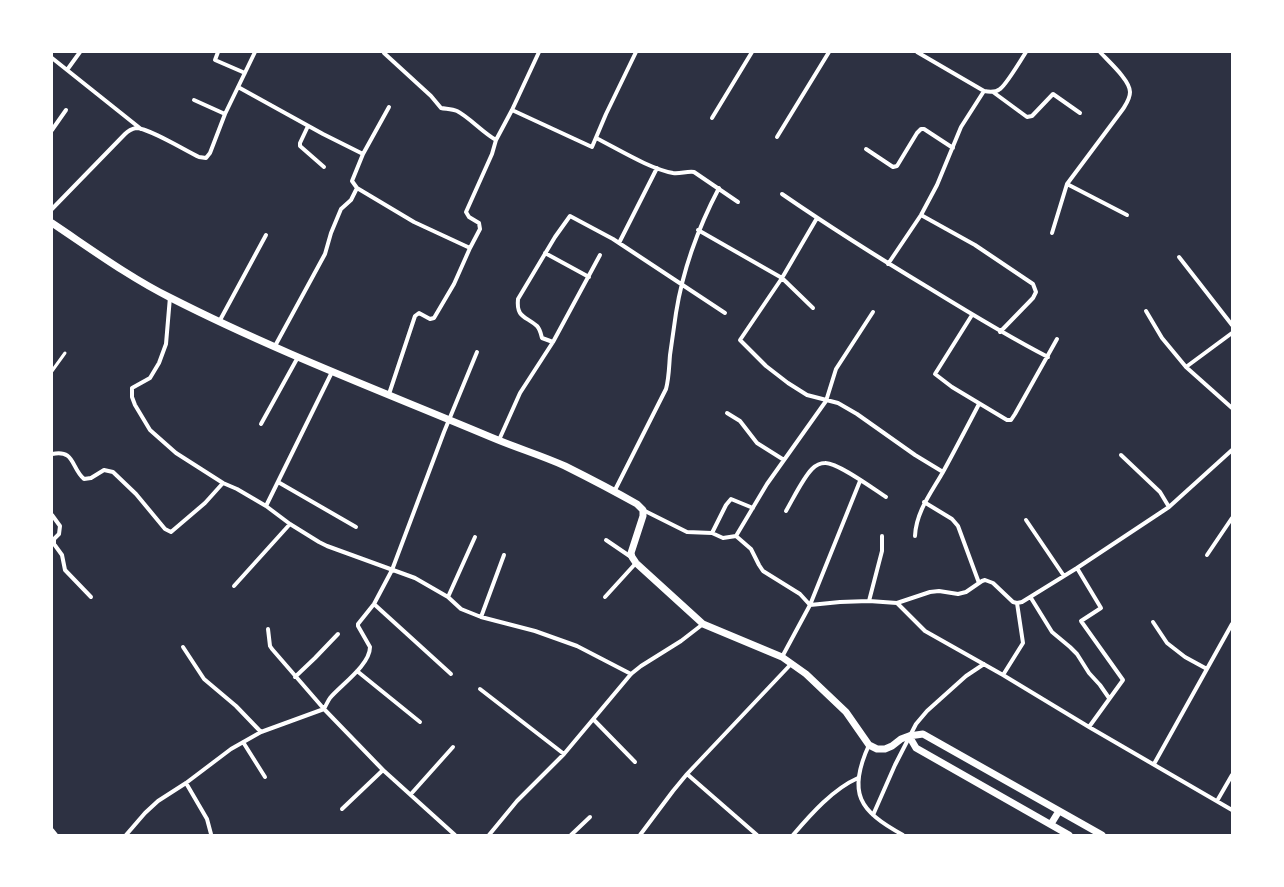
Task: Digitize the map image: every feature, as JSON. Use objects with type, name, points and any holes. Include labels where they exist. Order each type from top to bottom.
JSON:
[{"type":"street","points":[[67,70],[80,52]]},
{"type":"street","points":[[218,52],[215,60],[244,74]]},
{"type":"street","points":[[52,58],[141,129],[202,158],[206,158],[210,153],[225,114],[255,52]]},
{"type":"street","points":[[389,394],[415,316],[419,313],[430,319],[434,318],[454,284],[480,229],[479,223],[469,217],[466,212],[492,154],[496,140],[512,110],[539,52]]},
{"type":"street","points":[[512,110],[592,146],[636,52]]},
{"type":"street","points":[[712,118],[752,52]]},
{"type":"street","points":[[777,137],[829,52]]},
{"type":"street","points":[[916,52],[984,91],[993,92],[1000,90],[1026,52]]},
{"type":"street","points":[[1052,233],[1067,184],[1123,109],[1130,97],[1129,85],[1100,52]]},
{"type":"street","points":[[384,54],[431,96],[441,108],[455,110],[461,113],[486,134],[496,140]]},
{"type":"street","points":[[238,87],[308,126],[363,154]]},
{"type":"street","points":[[888,264],[921,215],[937,185],[961,127],[984,91]]},
{"type":"street","points":[[993,92],[1027,116],[1032,116],[1053,94],[1080,113]]},
{"type":"street","points":[[194,100],[225,114]]},
{"type":"street","points":[[389,107],[363,154],[352,180],[357,188],[414,222],[470,248]]},
{"type":"street","points":[[52,130],[66,110]]},
{"type":"street","points":[[308,126],[300,146],[324,167]]},
{"type":"street","points":[[52,209],[125,134],[134,128],[141,129]]},
{"type":"street","points":[[866,149],[894,167],[897,166],[921,129],[924,129],[953,148]]},
{"type":"street","points":[[596,138],[657,168],[678,174],[688,171],[694,172],[738,202]]},
{"type":"street","points":[[619,243],[657,168]]},
{"type":"street","points":[[1067,184],[1127,215]]},
{"type":"street","points":[[275,346],[325,254],[331,233],[341,209],[351,200],[357,188]]},
{"type":"street","points":[[614,492],[666,389],[682,284],[698,230],[719,188]]},
{"type":"street","points":[[782,194],[888,264],[1000,332],[1048,357]]},
{"type":"street","points":[[921,215],[975,245],[1033,284],[1036,292],[1034,298],[1000,332]]},
{"type":"street","points":[[553,342],[542,338],[538,327],[520,314],[517,308],[518,299],[545,253],[570,216],[619,243],[725,313]]},
{"type":"street","points":[[817,218],[782,278],[740,340],[766,366],[788,383],[807,395],[838,403],[943,472]]},
{"type":"street","points":[[52,223],[129,275],[170,298],[219,322],[332,372],[566,467],[637,504],[643,510],[688,532],[712,533],[723,538],[736,536],[754,508],[759,496],[826,401],[836,369],[873,312]]},
{"type":"street","points":[[698,230],[782,278],[813,308]]},
{"type":"street","points":[[219,322],[266,235]]},
{"type":"street","points":[[545,253],[589,277]]},
{"type":"street","points":[[499,440],[520,393],[553,342],[600,255]]},
{"type":"street","points":[[1179,257],[1232,325]]},
{"type":"street","points":[[170,298],[166,344],[158,363],[150,378],[132,388],[132,397],[135,406],[150,430],[160,440],[176,453],[222,483],[237,489],[266,506],[290,524],[327,546],[415,578],[448,597],[461,609],[481,617],[535,631],[577,646],[631,674]]},
{"type":"street","points":[[1146,311],[1162,338],[1186,367],[1232,408]]},
{"type":"street","points":[[972,315],[935,374],[946,384],[1002,418],[1011,420],[1057,339]]},
{"type":"street","points":[[1186,367],[1232,333]]},
{"type":"street","points":[[126,835],[145,813],[158,801],[186,783],[226,752],[261,732],[324,709],[330,698],[357,671],[370,650],[369,644],[358,624],[374,604],[392,570],[477,352]]},
{"type":"street","points":[[261,424],[298,357]]},
{"type":"street","points":[[266,506],[332,372]]},
{"type":"street","points":[[915,536],[918,517],[924,502],[943,472],[979,404]]},
{"type":"street","points":[[727,413],[740,421],[757,443],[784,460]]},
{"type":"street","points":[[810,605],[869,601],[897,603],[935,592],[958,594],[966,592],[985,580],[994,583],[1009,599],[1017,603],[1022,602],[1031,598],[1169,507],[1232,450]]},
{"type":"street","points":[[52,454],[60,452],[65,453],[71,458],[80,475],[84,479],[91,478],[104,470],[113,472],[136,494],[165,529],[171,532],[205,503],[222,483]]},
{"type":"street","points":[[1121,455],[1160,492],[1169,507]]},
{"type":"street","points":[[786,511],[809,473],[818,464],[824,462],[830,463],[886,497]]},
{"type":"street","points":[[782,657],[810,605],[860,481]]},
{"type":"street","points":[[278,482],[356,527]]},
{"type":"street","points":[[712,533],[726,504],[731,499],[754,508]]},
{"type":"street","points":[[924,502],[952,519],[958,526],[979,583]]},
{"type":"street","points":[[605,597],[634,560],[632,546],[643,516],[643,510]]},
{"type":"street","points":[[52,515],[60,526],[59,534],[54,539],[54,544],[62,555],[65,570],[91,597]]},
{"type":"street","points":[[1207,555],[1232,518]]},
{"type":"street","points":[[1026,520],[1064,576]]},
{"type":"street","points":[[234,586],[290,524]]},
{"type":"street","points":[[736,536],[751,549],[763,571],[800,594],[810,605]]},
{"type":"street","points":[[869,601],[882,551],[882,536]]},
{"type":"street","points":[[448,597],[475,537]]},
{"type":"street","points":[[606,540],[634,560],[703,624],[782,657],[792,663],[806,674],[846,712],[869,746],[877,749],[885,749],[901,739],[923,734],[1102,835]]},
{"type":"street","points":[[481,617],[504,555]]},
{"type":"street","points":[[1077,568],[1100,608],[1081,621],[1123,680],[1089,727]]},
{"type":"street","points":[[1031,598],[1052,632],[1077,654],[1089,673],[1110,698]]},
{"type":"street","points":[[897,603],[925,631],[1003,675],[1232,810]]},
{"type":"street","points":[[1003,675],[1023,643],[1017,603]]},
{"type":"street","points":[[374,604],[451,674]]},
{"type":"street","points":[[1153,622],[1167,643],[1185,657],[1207,669]]},
{"type":"street","points":[[489,835],[518,801],[564,754],[594,720],[631,674],[641,666],[682,641],[703,624]]},
{"type":"street","points":[[1154,764],[1232,624]]},
{"type":"street","points":[[268,629],[270,646],[324,709],[383,770],[455,835]]},
{"type":"street","points":[[295,676],[321,653],[338,634]]},
{"type":"street","points":[[183,647],[204,679],[236,706],[261,732]]},
{"type":"street","points":[[640,835],[672,791],[687,774],[792,663]]},
{"type":"street","points":[[873,815],[909,736],[916,724],[927,710],[966,676],[984,664]]},
{"type":"street","points":[[357,671],[420,722]]},
{"type":"street","points":[[480,689],[564,754]]},
{"type":"street","points":[[594,720],[635,762]]},
{"type":"street","points":[[909,736],[916,748],[1070,835]]},
{"type":"street","points":[[243,742],[265,777]]},
{"type":"street","points":[[869,746],[862,761],[858,778],[858,790],[860,796],[873,815],[883,824],[903,835]]},
{"type":"street","points":[[411,794],[453,747]]},
{"type":"street","points":[[961,773],[968,760]]},
{"type":"street","points":[[342,809],[383,770]]},
{"type":"street","points":[[687,774],[757,835]]},
{"type":"street","points":[[1217,801],[1232,775]]},
{"type":"street","points":[[793,835],[813,812],[848,782],[858,778]]},
{"type":"street","points":[[186,783],[207,819],[210,834]]},
{"type":"street","points":[[1051,824],[1059,811]]},
{"type":"street","points":[[571,835],[590,817]]},
{"type":"street","points":[[52,830],[56,835]]},
{"type":"lane","points":[[52,371],[65,353]]}]
